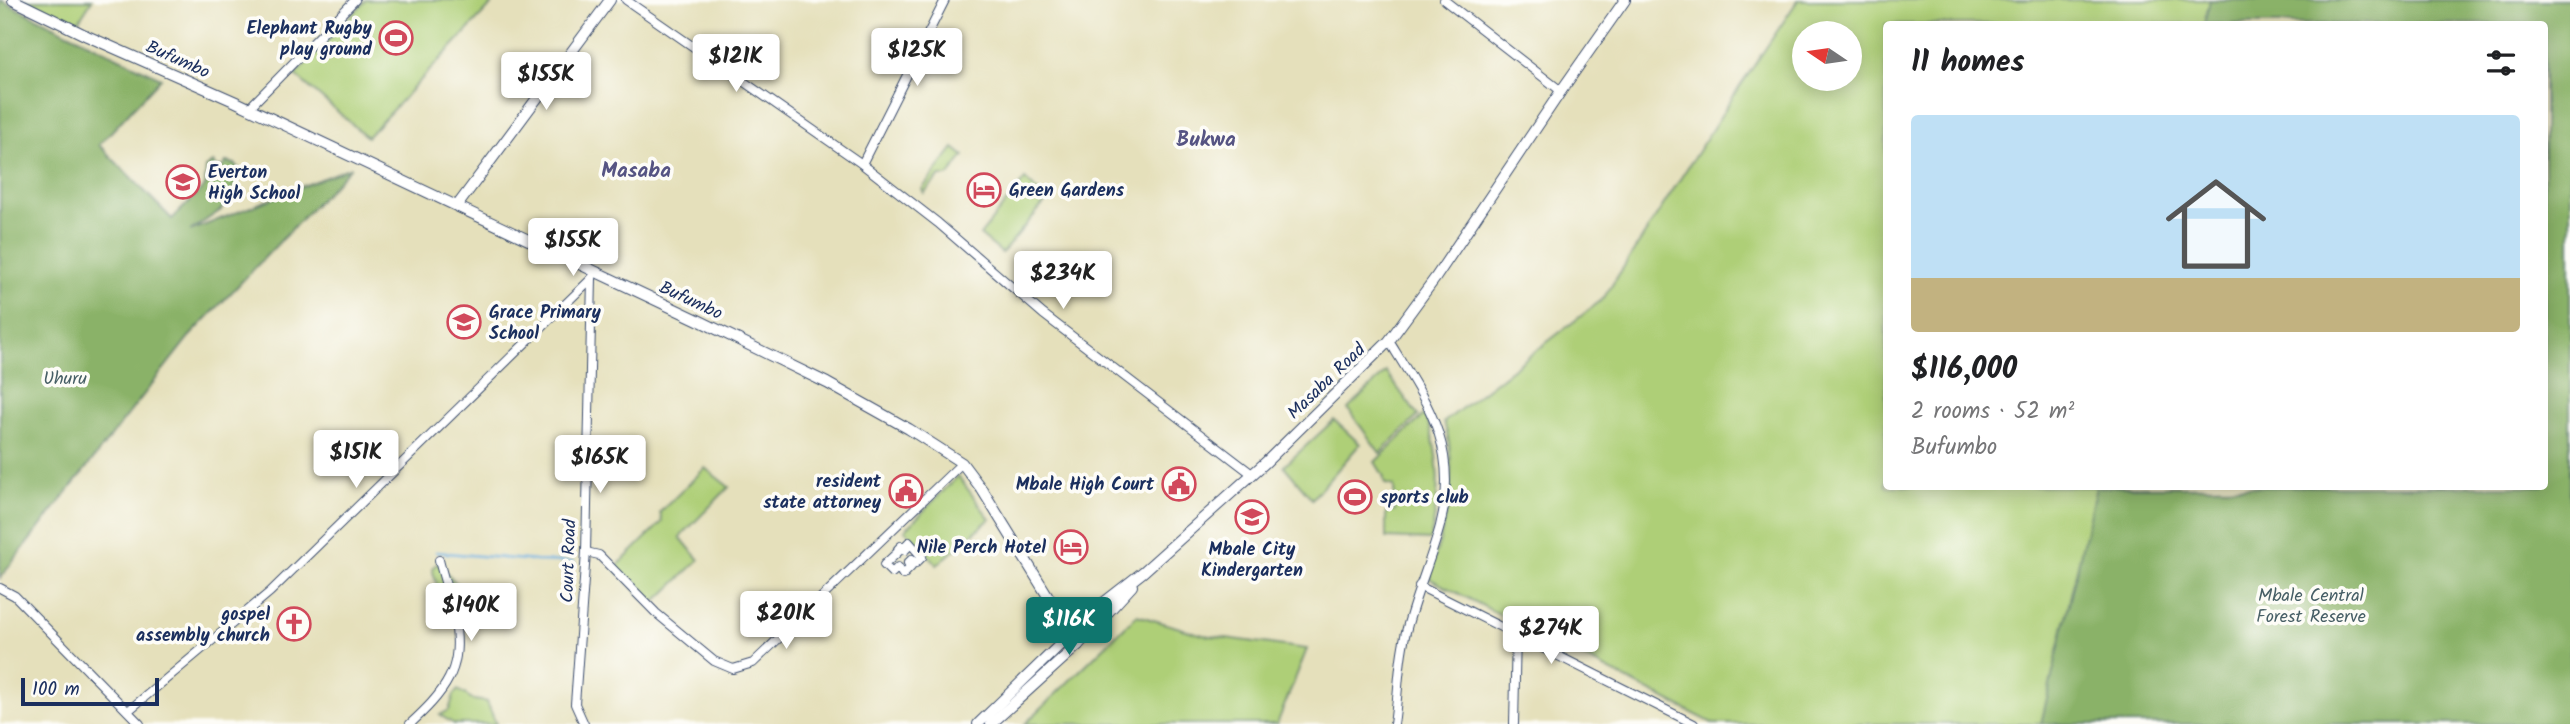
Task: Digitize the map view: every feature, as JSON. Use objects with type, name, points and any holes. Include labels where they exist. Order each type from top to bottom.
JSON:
[{"type":"street","name":"Bufumbo","points":[[13,0],[249,108],[457,206],[592,274],[827,383],[909,429],[962,463],[983,491],[1078,645]]},
{"type":"street","points":[[249,108],[355,0]]},
{"type":"street","points":[[457,206],[610,0]]},
{"type":"street","points":[[626,0],[862,164],[937,223],[1043,314],[1252,474]]},
{"type":"street","points":[[862,164],[944,3],[933,0]]},
{"type":"street","points":[[1444,0],[1561,91]]},
{"type":"street","name":"Masaba Road","points":[[978,724],[1102,604],[1143,572],[1252,474],[1389,341],[1472,226],[1625,0]]},
{"type":"street","points":[[128,711],[270,592],[592,274]]},
{"type":"street","name":"Court Road","points":[[584,724],[575,704],[586,552],[592,274]]},
{"type":"street","points":[[1389,341],[1424,398],[1444,447],[1445,500],[1434,544],[1405,632],[1394,724]]},
{"type":"street","points":[[586,552],[598,555],[656,613],[714,661],[733,668],[743,666],[753,663],[962,463]]},
{"type":"street","points":[[909,542],[922,557],[916,563],[912,559],[908,563],[912,567],[903,575],[898,567],[892,573],[884,565],[901,546],[905,550],[909,542]]},
{"type":"street","points":[[410,724],[449,678],[457,648],[454,621],[439,560]]},
{"type":"street","points":[[991,724],[1078,645],[1143,572]]},
{"type":"street","points":[[1419,586],[1694,724]]},
{"type":"street","points":[[0,588],[15,596],[140,724]]},
{"type":"street","points":[[1514,724],[1516,633]]},
{"type":"green space","name":"Uhuru","points":[[0,0],[161,78],[99,145],[172,219],[205,186],[206,167],[213,163],[217,167],[223,167],[226,162],[235,164],[244,175],[221,210],[190,231],[351,167],[189,337],[0,578]]},
{"type":"green space","points":[[25,0],[92,0],[76,25]]},
{"type":"green space","name":"Elephant Rugby play ground","points":[[366,0],[496,0],[367,137],[295,75]]},
{"type":"green space","name":"sports club","points":[[1798,0],[2348,0],[2344,21],[1883,21],[1883,490],[2230,490],[2174,724],[1714,724],[1430,579],[1446,516],[1451,479],[1449,441],[1444,422],[1603,299]]},
{"type":"green space","name":"Mbale Central Forest Reserve","points":[[2210,0],[2570,0],[2570,724],[2041,724],[2095,490],[2548,490],[2548,21],[2205,21]]},
{"type":"green space","points":[[954,148],[964,156],[948,176],[940,176],[924,193],[922,189]]},
{"type":"green space","points":[[1025,179],[1047,200],[1002,253],[980,235]]},
{"type":"green space","points":[[1386,372],[1418,416],[1380,453],[1348,409]]},
{"type":"green space","points":[[1425,414],[1431,429],[1438,476],[1430,540],[1386,538],[1386,513],[1395,511],[1394,486],[1385,484],[1375,462]]},
{"type":"green space","points":[[1334,420],[1360,444],[1312,499],[1284,466]]},
{"type":"green space","points":[[705,468],[729,487],[680,537],[699,560],[651,606],[615,568],[662,522],[660,512]]},
{"type":"green space","points":[[958,476],[990,519],[937,565],[905,530]]},
{"type":"green space","points":[[438,563],[456,583],[473,592],[472,606],[461,616],[443,607],[432,568]]},
{"type":"green space","points":[[1137,615],[1203,635],[1307,649],[1277,724],[1025,724]]},
{"type":"green space","points":[[458,690],[474,700],[487,702],[496,724],[454,724],[440,715],[449,710]]},
{"type":"waterway","points":[[436,552],[574,562]]},
{"type":"place","name":"Elephant Rugby play ground","points":[[396,38]]},
{"type":"place","name":"Everton High School","points":[[183,182]]},
{"type":"place","name":"Green Gardens","points":[[984,190]]},
{"type":"place","name":"Grace Primary School","points":[[464,322]]},
{"type":"place","name":"Mbale High Court","points":[[1179,484]]},
{"type":"place","name":"resident state attorney","points":[[906,491]]},
{"type":"place","name":"sports club","points":[[1355,497]]},
{"type":"place","name":"Mbale City Kindergarten","points":[[1252,517]]},
{"type":"place","name":"Nile Perch Hotel","points":[[1071,547]]},
{"type":"place","name":"gospel assembly church","points":[[294,624]]},
{"type":"district","name":"Bukwa","points":[[1206,139]]},
{"type":"district","name":"Masaba","points":[[636,170]]}]
